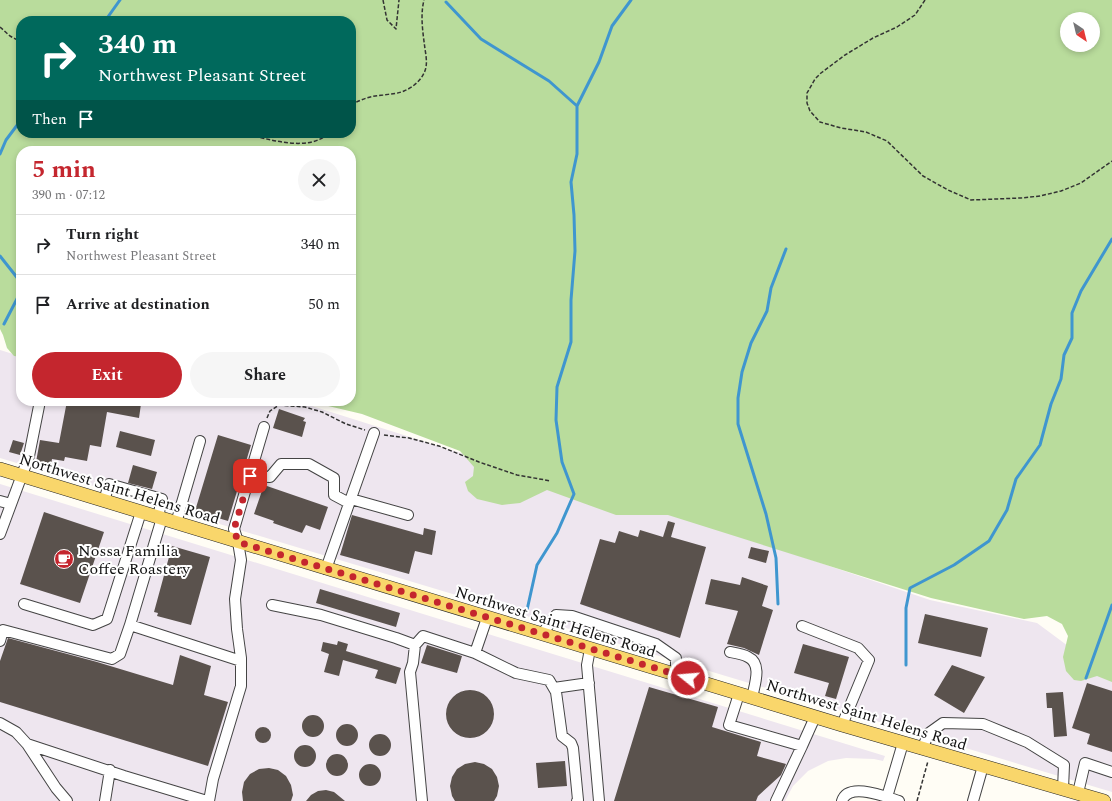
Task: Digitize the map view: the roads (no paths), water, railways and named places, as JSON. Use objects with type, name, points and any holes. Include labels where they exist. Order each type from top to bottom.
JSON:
[{"type":"main road","name":"Northwest Saint Helens Road","points":[[0,469],[815,717],[1104,801]]},
{"type":"street","points":[[0,534],[29,456],[39,406]]},
{"type":"street","points":[[27,744],[208,801],[213,779],[241,686],[241,661],[235,599],[241,560],[234,529],[264,427]]},
{"type":"street","points":[[326,569],[374,433]]},
{"type":"street","points":[[176,523],[200,441]]},
{"type":"street","points":[[250,476],[270,477],[281,464],[308,464],[334,478],[334,495],[350,501],[408,515]]},
{"type":"street","points":[[0,641],[4,630],[112,659],[120,654],[130,625],[160,518],[162,499],[109,484],[104,501]]},
{"type":"street","points":[[0,501],[11,504]]},
{"type":"street","points":[[24,604],[93,625],[107,619],[141,512]]},
{"type":"street","points":[[272,605],[321,615],[415,645]]},
{"type":"street","points":[[542,634],[556,615],[572,616],[656,644],[676,658],[676,675]]},
{"type":"street","points":[[475,653],[487,618]]},
{"type":"street","points":[[130,625],[241,661]]},
{"type":"street","points":[[802,626],[858,648],[868,660],[842,725]]},
{"type":"street","points":[[422,801],[410,672],[413,663],[415,645],[423,636],[475,653],[516,673],[548,680],[556,692],[562,736],[571,743],[573,748],[577,801]]},
{"type":"street","points":[[590,649],[587,665],[599,801]]},
{"type":"street","points":[[730,652],[749,657],[756,666],[757,671],[752,698]]},
{"type":"street","points":[[554,688],[589,683]]},
{"type":"street","points":[[739,694],[729,725],[802,746]]},
{"type":"street","points":[[776,801],[815,717]]},
{"type":"street","points":[[0,723],[16,732],[27,744],[56,788],[67,801]]},
{"type":"street","points":[[927,750],[929,733],[943,723],[983,724],[1027,742],[1064,765],[1063,789]]},
{"type":"street","points":[[887,798],[903,743]]},
{"type":"street","points":[[1078,793],[1085,763],[1112,772]]},
{"type":"street","points":[[973,801],[983,766]]},
{"type":"street","points":[[105,801],[110,770]]},
{"type":"street","points":[[842,801],[843,797],[858,790],[899,801]]},
{"type":"waterway","points":[[109,16],[120,0]]},
{"type":"waterway","points":[[527,610],[537,565],[557,533],[574,494],[562,462],[556,420],[557,387],[571,342],[571,300],[575,251],[571,182],[577,154],[577,106],[599,62],[612,26],[631,0]]},
{"type":"waterway","points":[[446,2],[481,39],[549,81],[577,106]]},
{"type":"waterway","points":[[0,154],[6,140],[16,127]]},
{"type":"waterway","points":[[906,665],[906,608],[910,588],[954,565],[989,541],[1007,510],[1016,479],[1040,445],[1051,404],[1061,379],[1064,355],[1072,338],[1072,313],[1081,291],[1112,239]]},
{"type":"waterway","points":[[778,604],[776,558],[766,514],[738,424],[738,398],[742,372],[751,343],[767,311],[771,288],[786,249]]},
{"type":"waterway","points":[[0,256],[16,276]]},
{"type":"waterway","points":[[4,324],[16,301]]},
{"type":"waterway","points":[[1086,678],[1112,605]]},
{"type":"place","name":"Nossa Familia Coffee Roastery","points":[[64,559]]}]
